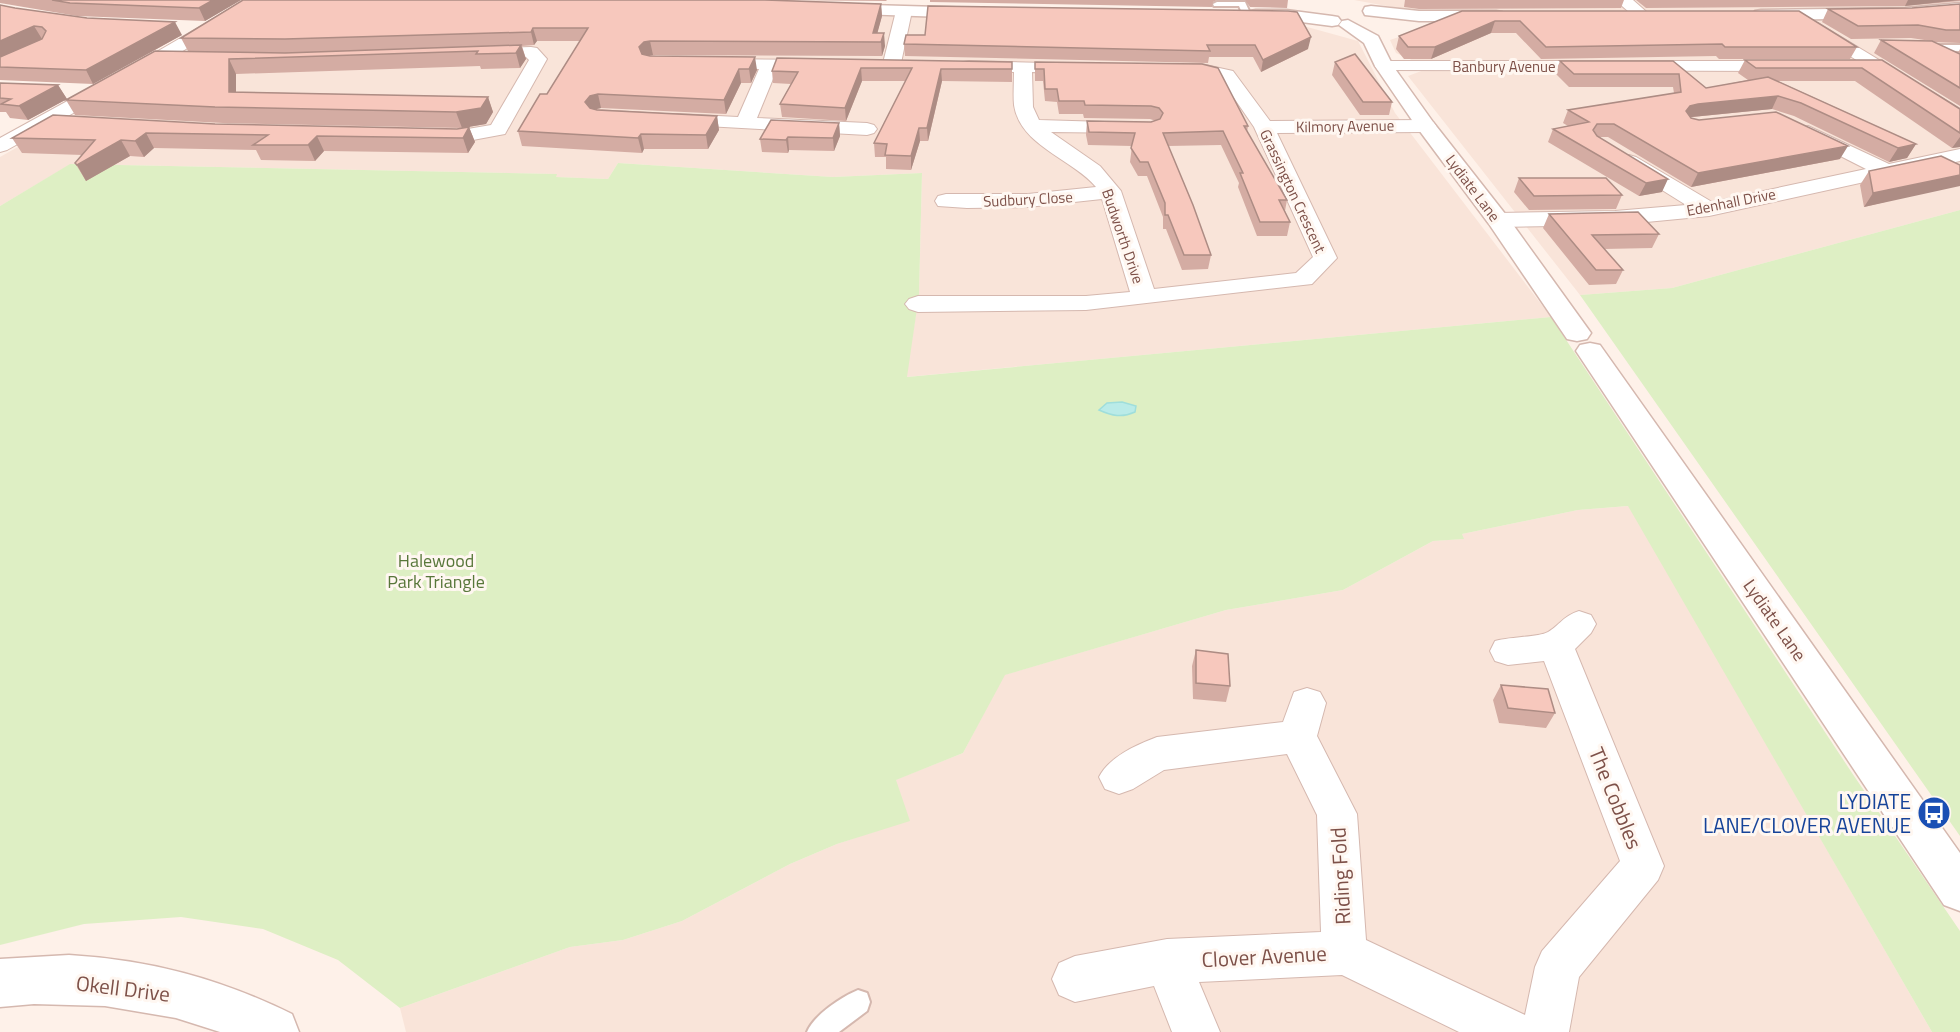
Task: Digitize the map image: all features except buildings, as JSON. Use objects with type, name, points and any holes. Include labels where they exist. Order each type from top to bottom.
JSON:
[{"type":"street","points":[[0,146],[159,58],[257,0]]},
{"type":"street","points":[[1621,8],[1648,15]]},
{"type":"street","points":[[1750,15],[1905,13],[1960,8]]},
{"type":"street","points":[[824,9],[990,13]]},
{"type":"street","points":[[892,63],[904,11]]},
{"type":"street","points":[[1200,14],[1513,16]]},
{"type":"street","name":"Lydiate Lane","points":[[1351,14],[1426,126],[1498,220],[1584,342],[1960,890]]},
{"type":"street","points":[[1797,15],[1960,117]]},
{"type":"street","points":[[177,27],[209,28]]},
{"type":"street","points":[[1911,45],[1930,48],[1960,64]]},
{"type":"street","points":[[1847,46],[1879,46]]},
{"type":"street","points":[[416,135],[462,136],[498,130],[538,58],[531,52],[466,53]]},
{"type":"street","points":[[159,58],[193,58]]},
{"type":"street","points":[[870,63],[916,64]]},
{"type":"street","points":[[694,64],[837,64]]},
{"type":"street","points":[[745,123],[770,64]]},
{"type":"street","points":[[952,65],[1094,68]]},
{"type":"street","name":"Banbury Avenue","points":[[1384,66],[1806,66]]},
{"type":"street","points":[[1842,66],[1877,66]]},
{"type":"street","points":[[1023,68],[1024,107],[1032,126],[1150,127]]},
{"type":"street","name":"Grassington Crescent","points":[[918,304],[1086,303],[1144,298],[1304,279],[1325,258],[1264,127],[1227,75],[1201,69],[1153,69]]},
{"type":"street","points":[[64,91],[97,92]]},
{"type":"street","points":[[656,119],[869,128]]},
{"type":"street","points":[[42,121],[78,123]]},
{"type":"street","points":[[1786,122],[1885,170]]},
{"type":"street","name":"Budworth Drive","points":[[1032,126],[1056,146],[1094,170],[1110,191],[1144,298]]},
{"type":"street","name":"Kilmory Avenue","points":[[1264,127],[1426,126]]},
{"type":"street","points":[[1610,149],[1709,209]]},
{"type":"street","name":"Edenhall Drive","points":[[1498,220],[1615,218],[1709,209],[1960,155]]},
{"type":"street","name":"Sudbury Close","points":[[946,201],[1012,203],[1067,199],[1110,191]]},
{"type":"street","name":"The Cobbles","points":[[1508,651],[1568,635],[1643,866],[1558,968],[1545,1032]]},
{"type":"street","name":"Riding Fold","points":[[1119,777],[1157,754],[1303,720],[1337,814],[1344,953]]},
{"type":"street","name":"Clover Avenue","points":[[1075,979],[1167,960],[1344,953],[1510,1032]]},
{"type":"street","points":[[1167,960],[1196,1032]]},
{"type":"street","name":"Okell Drive","points":[[0,983],[83,981],[150,987],[212,1004],[274,1032]]},
{"type":"lane","points":[[1217,4],[1242,4],[1247,15]]},
{"type":"lane","points":[[1930,48],[1960,48]]},
{"type":"lane","points":[[819,1032],[858,1002]]},
{"type":"shaded area","points":[[278,0],[820,16],[1289,22],[1358,41],[1395,113],[1551,317],[906,377],[919,295],[922,173],[833,177],[618,163],[608,179],[555,177],[556,174],[71,164],[0,206],[0,157]]},
{"type":"shaded area","points":[[1354,0],[1960,1],[1885,11],[1414,11]]},
{"type":"shaded area","points":[[1960,20],[1960,210],[1672,288],[1580,295],[1408,76],[1424,70],[1416,62],[1396,53],[1390,40],[1445,21]]},
{"type":"shaded area","points":[[1629,506],[1932,1032],[406,1032],[400,1008],[570,947],[623,940],[682,921],[790,864],[837,844],[909,820],[895,780],[963,753],[1004,675],[1226,610],[1343,590],[1433,541],[1463,539],[1462,534],[1578,510]]},
{"type":"green space","name":"Halewood Park Triangle","points":[[618,163],[833,177],[922,173],[919,295],[907,377],[1551,317],[1852,773],[1960,931],[1960,1032],[1932,1032],[1628,506],[1578,510],[1462,534],[1464,539],[1433,541],[1343,590],[1226,610],[1005,675],[963,753],[896,780],[910,821],[837,844],[790,864],[682,921],[623,940],[570,947],[400,1008],[338,960],[263,929],[181,917],[84,924],[0,945],[0,206],[70,164],[557,174],[556,177],[608,179]]},
{"type":"green space","points":[[1960,210],[1960,836],[1580,295],[1672,288]]},
{"type":"water","points":[[1122,402],[1136,406],[1135,412],[1117,416],[1099,410],[1107,403]]},
{"type":"place","name":"LYDIATE LANE/CLOVER AVENUE","points":[[1934,813]]}]
